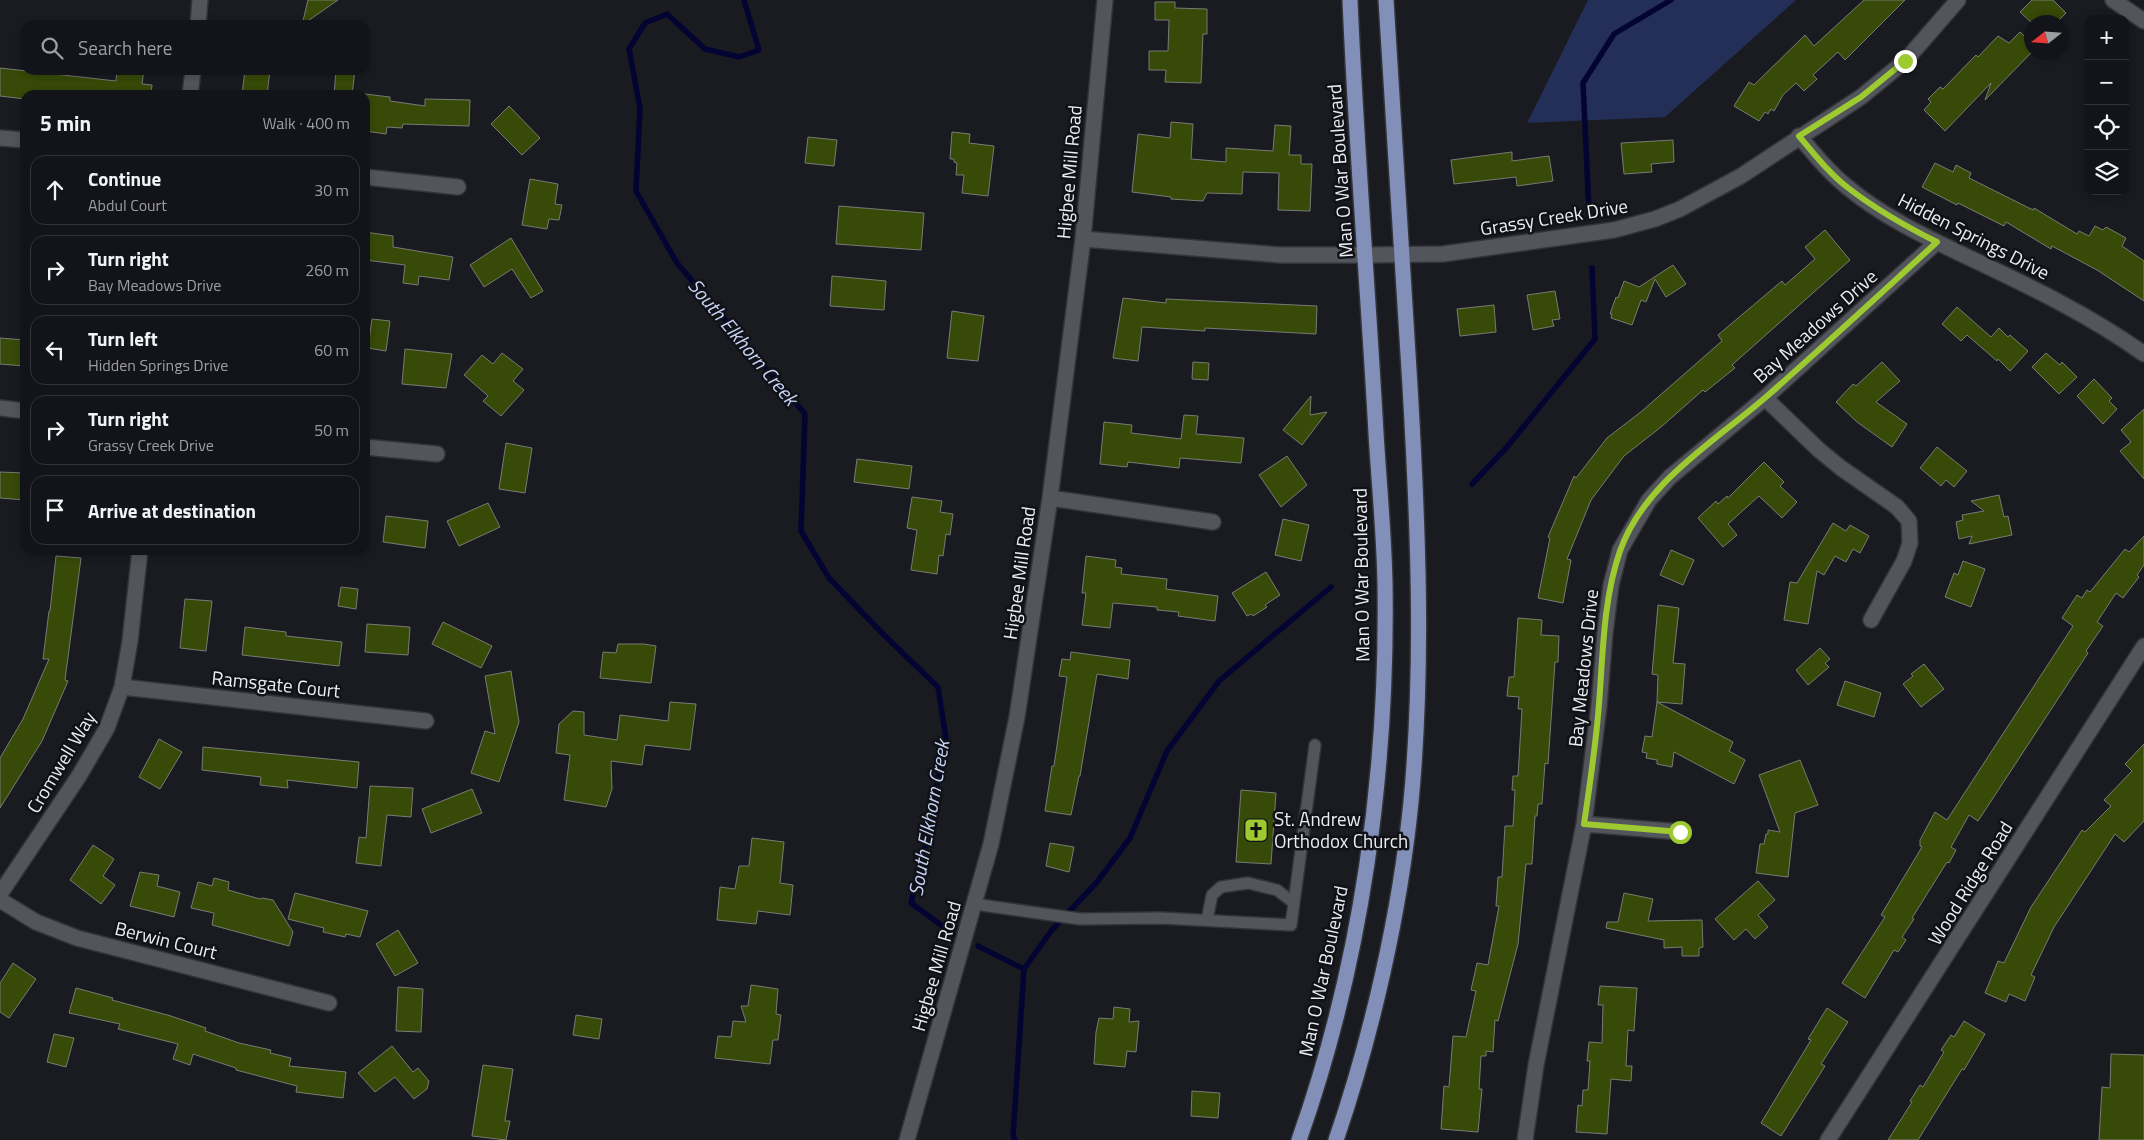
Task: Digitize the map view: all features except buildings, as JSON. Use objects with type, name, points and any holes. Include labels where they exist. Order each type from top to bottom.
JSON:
[{"type":"main road","name":"Man O War Boulevard","points":[[1299,1140],[1328,1048],[1346,978],[1370,838],[1379,763],[1382,709],[1385,581],[1350,0]]},
{"type":"main road","points":[[1336,1140],[1365,1045],[1388,946],[1405,853],[1415,752],[1419,612],[1415,480],[1386,0]]},
{"type":"street","points":[[198,20],[200,0]]},
{"type":"street","name":"Higbee Mill Road","points":[[906,1140],[992,844],[1016,725],[1050,498],[1083,239],[1105,0]]},
{"type":"street","name":"Grassy Creek Drive","points":[[1083,239],[1280,255],[1443,254],[1614,230],[1655,219],[1680,209],[1741,176],[1799,136],[1861,97],[1905,61],[1958,0]]},
{"type":"street","points":[[2113,0],[2144,20]]},
{"type":"street","points":[[191,90],[192,75]]},
{"type":"street","name":"Hidden Springs Drive","points":[[1799,136],[1827,168],[1846,186],[1898,222],[2060,302],[2144,354]]},
{"type":"street","points":[[0,138],[20,140]]},
{"type":"street","points":[[370,178],[458,187]]},
{"type":"street","name":"Bay Meadows Drive","points":[[1525,1140],[1536,1065],[1584,824],[1598,715],[1611,585],[1620,550],[1649,500],[1670,477],[1765,398],[1937,242]]},
{"type":"street","points":[[1765,398],[1819,450],[1841,468],[1897,506],[1909,521],[1910,543],[1904,561],[1872,620]]},
{"type":"street","points":[[0,408],[20,410]]},
{"type":"street","points":[[370,447],[437,454]]},
{"type":"street","points":[[1050,498],[1214,522]]},
{"type":"street","name":"Cromwell Way","points":[[0,894],[79,776],[107,728],[122,687],[130,641],[139,555]]},
{"type":"street","name":"Wood Ridge Road","points":[[1828,1140],[2144,646]]},
{"type":"street","name":"Ramsgate Court","points":[[122,687],[426,721]]},
{"type":"street","points":[[1584,824],[1680,832]]},
{"type":"street","name":"Berwin Court","points":[[0,900],[36,922],[77,938],[329,1003]]},
{"type":"lane","points":[[974,904],[1080,919],[1207,920],[1291,925],[1315,745]]},
{"type":"lane","points":[[1207,920],[1212,894],[1221,887],[1248,883],[1277,890],[1294,903]]},
{"type":"shaded area","points":[[1588,0],[1796,0],[1665,117],[1527,123]]},
{"type":"waterway","name":"South Elkhorn Creek","points":[[744,0],[759,50],[739,57],[705,49],[667,14],[645,23],[629,49],[640,108],[636,191],[677,263],[805,414],[801,531],[829,578],[938,687],[946,739],[925,847],[911,903],[953,934]]},
{"type":"waterway","points":[[1589,212],[1583,83],[1614,34],[1671,0]]},
{"type":"waterway","points":[[1472,484],[1507,447],[1595,339],[1592,268]]},
{"type":"waterway","points":[[1024,969],[1051,931],[1097,882],[1130,838],[1167,751],[1219,681],[1331,587]]},
{"type":"waterway","name":"South Elkhorn Creek","points":[[978,946],[1024,969],[1013,1136],[1015,1140]]},
{"type":"place","name":"St. Andrew Orthodox Church","points":[[1256,830]]},
{"type":"route","points":[[1680,832],[1584,824],[1592,769],[1611,585],[1620,550],[1649,500],[1670,477],[1765,398],[1937,242],[1898,222],[1846,186],[1827,168],[1799,136],[1861,97],[1905,61]]}]
